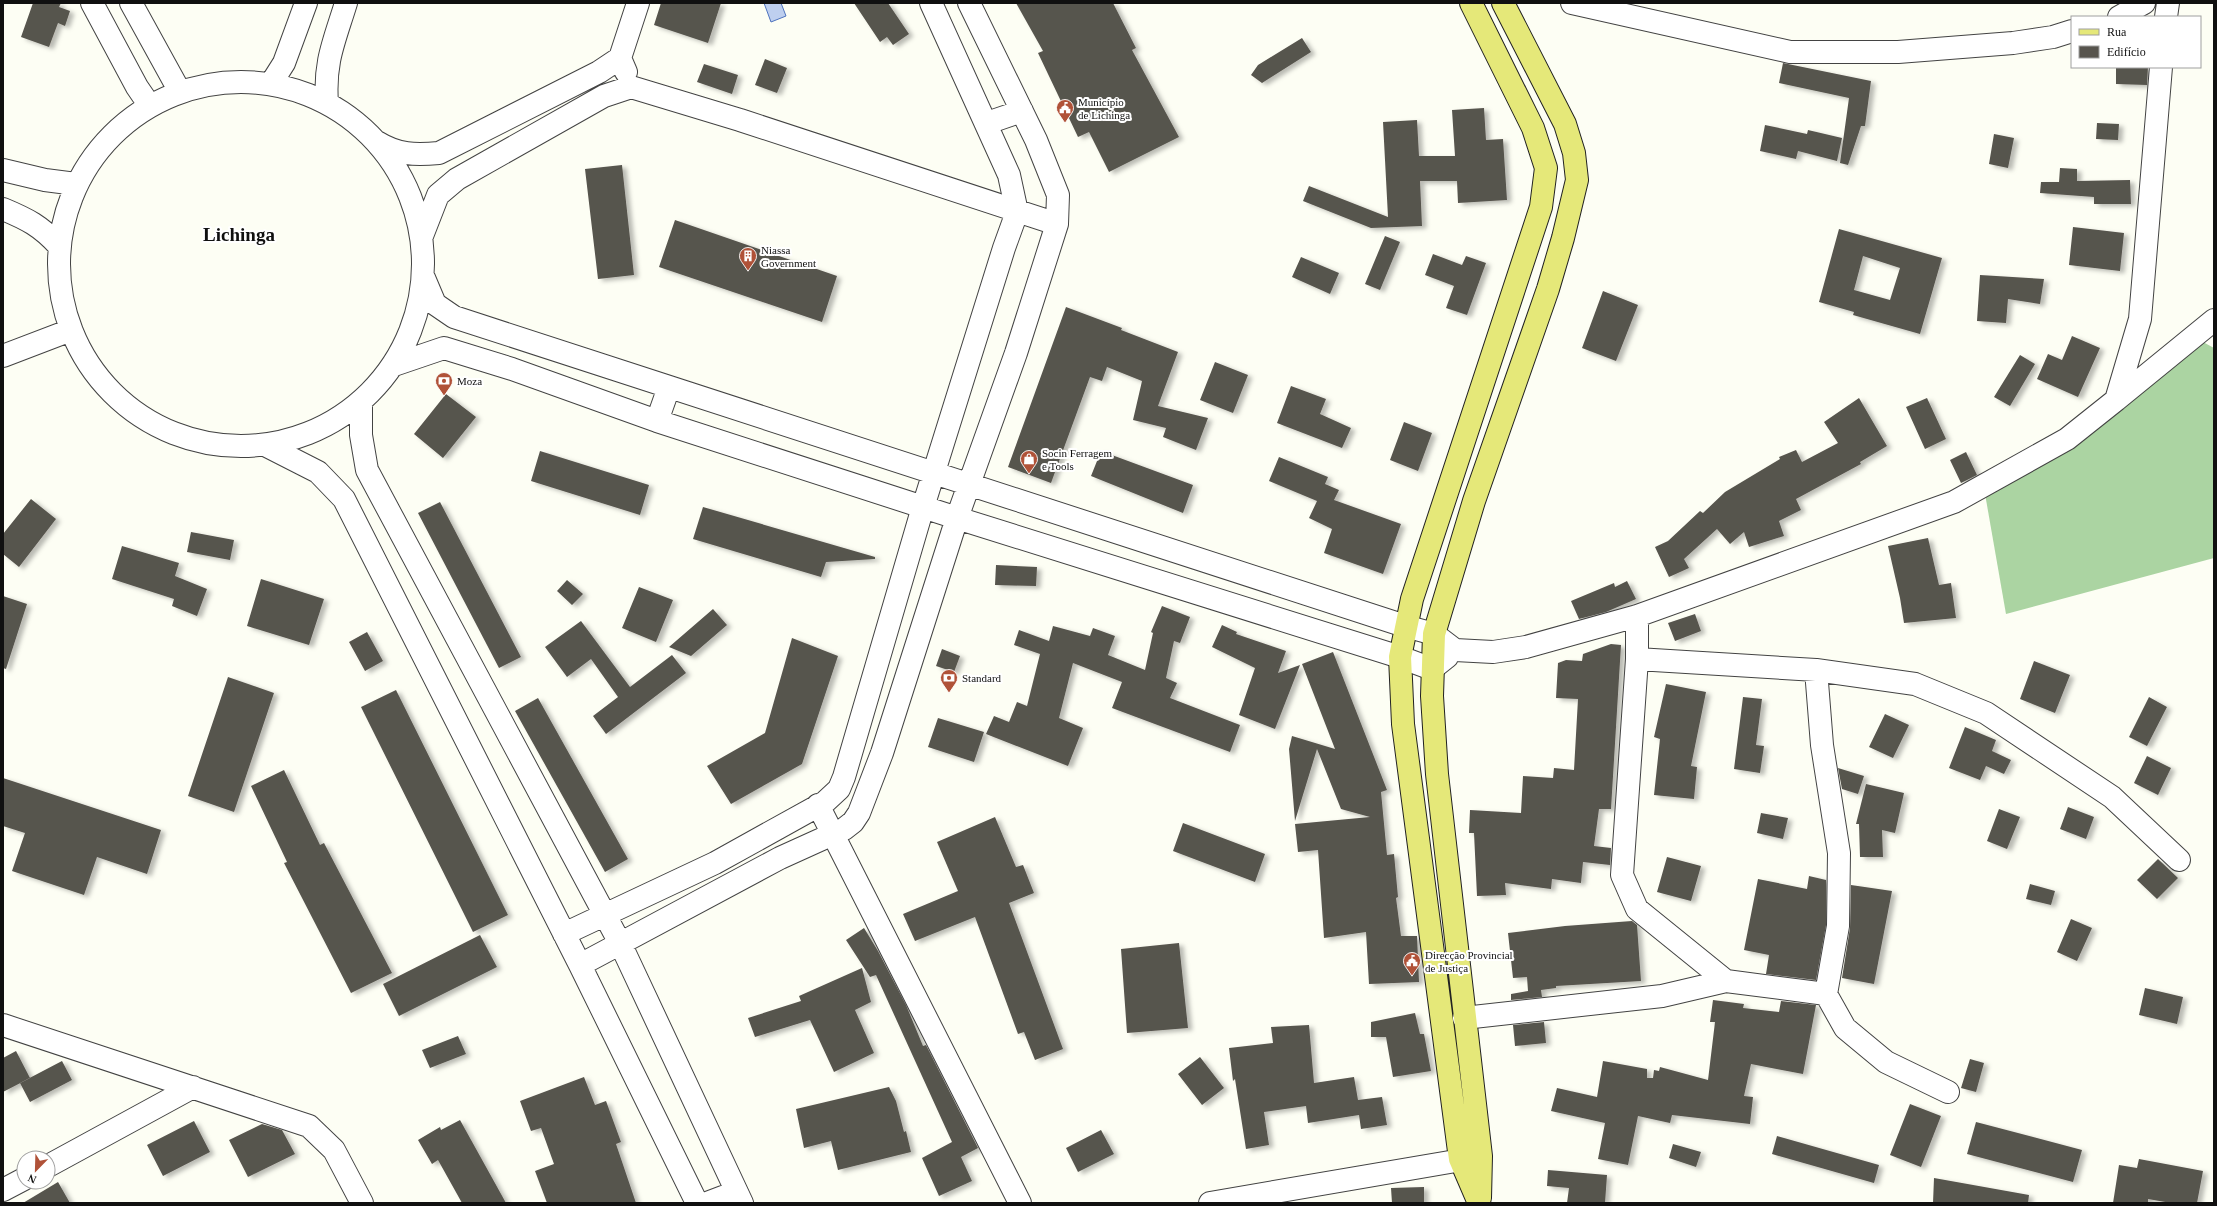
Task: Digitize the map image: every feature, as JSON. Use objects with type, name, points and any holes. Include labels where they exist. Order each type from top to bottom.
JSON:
[{"type":"main road","points":[[1479,1203],[1481,1156],[1437,774],[1432,669],[1434,634],[1474,501],[1548,289],[1564,238],[1577,180],[1574,153],[1565,124],[1503,3]]},
{"type":"main road","points":[[1475,4],[1533,128],[1546,168],[1541,207],[1412,599],[1405,626],[1400,657],[1403,724],[1460,1159],[1479,1203]]},
{"type":"main road","points":[[1546,168],[1574,153]]},
{"type":"main road","points":[[1489,367],[1518,376]]},
{"type":"main road","points":[[1472,418],[1499,427]]},
{"type":"street","points":[[92,3],[137,86],[150,106]]},
{"type":"street","points":[[131,3],[180,92]]},
{"type":"street","points":[[272,82],[284,63],[306,3]]},
{"type":"street","points":[[327,103],[325,84],[328,59],[346,3]]},
{"type":"street","points":[[375,140],[397,169],[413,201],[422,236],[424,278],[415,324],[394,365],[361,403],[316,431],[265,445],[217,445],[170,432],[134,411],[128,407],[94,372],[70,330],[62,302],[58,274],[59,246],[65,214],[76,184],[95,154],[120,127],[150,106],[180,92],[228,82],[272,82],[327,103],[345,114],[375,140],[390,150],[417,155],[439,153],[599,72],[620,58],[638,3]]},
{"type":"street","points":[[564,934],[715,863],[833,796],[844,777],[923,507],[935,474],[1004,248],[1017,212],[1009,175],[987,123],[930,3]]},
{"type":"street","points":[[580,965],[621,945],[780,858],[832,834],[853,822],[865,798],[882,753],[957,518],[1016,353],[1057,224],[1058,195],[1036,140],[969,3]]},
{"type":"street","points":[[1572,3],[1790,52],[1898,52],[2013,43],[2053,37],[2071,31]]},
{"type":"street","points":[[2122,16],[2144,3]]},
{"type":"street","points":[[2166,16],[2168,3]]},
{"type":"street","points":[[620,58],[631,87]]},
{"type":"street","points":[[2116,400],[2140,318],[2161,68]]},
{"type":"street","points":[[422,236],[438,195],[457,179],[598,100],[631,87],[747,122],[1057,224]]},
{"type":"street","points":[[987,123],[1022,111]]},
{"type":"street","points":[[485,130],[501,155]]},
{"type":"street","points":[[3,170],[46,180],[76,184]]},
{"type":"street","points":[[3,209],[29,220],[44,230],[59,246]]},
{"type":"street","points":[[424,278],[435,304],[454,316],[935,474],[1405,626],[1434,634],[1455,650],[1493,652],[1526,647],[1637,616],[1954,502],[2067,439],[2214,320]]},
{"type":"street","points":[[3,356],[70,330]]},
{"type":"street","points":[[512,369],[518,337]]},
{"type":"street","points":[[394,365],[444,348],[512,369],[657,421],[957,518],[1400,657],[1432,669],[1455,650]]},
{"type":"street","points":[[657,421],[669,386]]},
{"type":"street","points":[[361,403],[361,435],[367,470],[604,916],[621,945],[739,1197],[707,1203]]},
{"type":"street","points":[[760,454],[771,420]]},
{"type":"street","points":[[265,445],[318,472],[344,499],[580,965],[697,1203]]},
{"type":"street","points":[[1637,616],[1637,659],[1622,875],[1637,909],[1726,981]]},
{"type":"street","points":[[1637,659],[1816,670],[1915,684],[1986,713],[2112,797],[2179,860]]},
{"type":"street","points":[[1816,670],[1822,745],[1839,853],[1838,926],[1826,994],[1845,1028],[1886,1062],[1948,1092]]},
{"type":"street","points":[[818,805],[1020,1203]]},
{"type":"street","points":[[1464,1018],[1662,996],[1726,981],[1826,994]]},
{"type":"street","points":[[3,1025],[309,1126],[334,1150],[362,1203]]},
{"type":"street","points":[[56,1162],[193,1087]]},
{"type":"street","points":[[1210,1203],[1287,1196],[1460,1159],[1481,1156]]},
{"type":"street","points":[[3,1190],[16,1183]]},
{"type":"green space","points":[[2192,336],[2214,348],[2214,558],[2006,614],[1984,488]]},
{"type":"water","points":[[764,3],[781,3],[786,16],[771,22]]},
{"type":"building","points":[[33,3],[61,3],[59,7],[70,11],[65,26],[58,23],[49,47],[21,37]]},
{"type":"building","points":[[661,3],[721,3],[708,43],[654,25]]},
{"type":"building","points":[[854,3],[888,3],[909,34],[893,45],[887,37],[880,42]]},
{"type":"building","points":[[1016,3],[1113,3],[1136,48],[1132,50],[1179,137],[1109,172],[1089,132],[1078,137],[1038,53],[1043,51]]},
{"type":"building","points":[[1302,38],[1311,52],[1262,83],[1251,75],[1258,65]]},
{"type":"building","points":[[765,59],[787,68],[777,93],[755,85]]},
{"type":"building","points":[[1783,63],[1871,81],[1865,126],[1861,126],[1848,165],[1840,163],[1849,98],[1779,83]]},
{"type":"building","points":[[704,64],[738,75],[732,94],[697,82]]},
{"type":"building","points":[[2116,68],[2148,68],[2147,85],[2116,84]]},
{"type":"building","points":[[1484,108],[1486,140],[1503,139],[1507,200],[1458,203],[1457,181],[1420,181],[1422,226],[1371,228],[1303,201],[1309,186],[1388,217],[1383,122],[1417,120],[1419,156],[1455,156],[1452,110]]},
{"type":"building","points":[[2097,123],[2119,124],[2118,140],[2096,139]]},
{"type":"building","points":[[1765,125],[1807,134],[1808,130],[1842,138],[1837,161],[1798,151],[1796,159],[1760,151]]},
{"type":"building","points":[[1994,134],[2014,138],[2008,168],[1989,164]]},
{"type":"building","points":[[622,165],[634,275],[598,279],[585,169]]},
{"type":"building","points":[[2060,168],[2077,169],[2077,181],[2130,180],[2131,204],[2094,204],[2094,197],[2040,193],[2041,182],[2059,182]]},
{"type":"building","name":"Niassa Government","points":[[675,220],[837,276],[822,322],[659,267]]},
{"type":"building","points":[[2073,227],[2124,233],[2120,271],[2069,265]]},
{"type":"building","points":[[1839,229],[1942,258],[1920,334],[1853,315],[1854,312],[1819,302]],"holes":[[[1863,256],[1900,268],[1890,300],[1854,290]]]},
{"type":"building","points":[[1385,236],[1400,242],[1380,290],[1365,284]]},
{"type":"building","points":[[1433,254],[1462,265],[1466,256],[1486,263],[1467,315],[1446,308],[1454,286],[1425,275]]},
{"type":"building","points":[[1301,257],[1339,273],[1330,294],[1292,277]]},
{"type":"building","points":[[1980,275],[2044,279],[2040,304],[2008,299],[2006,323],[1977,321]]},
{"type":"building","points":[[1603,291],[1638,305],[1616,361],[1582,348]]},
{"type":"building","points":[[1066,307],[1122,328],[1121,330],[1178,352],[1158,406],[1208,418],[1196,450],[1163,437],[1166,428],[1133,420],[1142,381],[1107,367],[1102,381],[1090,377],[1051,483],[1008,467]]},
{"type":"building","points":[[2072,336],[2100,348],[2078,397],[2037,379],[2048,354],[2062,360]]},
{"type":"building","points":[[2020,355],[2035,364],[2010,406],[1994,397]]},
{"type":"building","points":[[1215,362],[1248,375],[1233,413],[1200,400]]},
{"type":"building","points":[[1291,386],[1326,399],[1320,414],[1351,428],[1342,448],[1277,423]]},
{"type":"building","points":[[446,394],[476,417],[443,458],[414,434]]},
{"type":"building","points":[[1859,398],[1887,446],[1860,462],[1861,464],[1796,499],[1801,510],[1779,521],[1784,536],[1749,547],[1744,532],[1730,544],[1717,529],[1684,559],[1689,568],[1669,577],[1655,547],[1668,541],[1700,511],[1703,513],[1725,492],[1780,459],[1779,457],[1796,450],[1802,462],[1838,443],[1824,422]]},
{"type":"building","points":[[1927,398],[1946,439],[1925,449],[1906,407]]},
{"type":"building","points":[[1404,422],[1432,433],[1418,471],[1390,460]]},
{"type":"building","points":[[540,451],[649,485],[640,515],[531,481]]},
{"type":"building","points":[[1101,451],[1193,485],[1183,513],[1091,476]]},
{"type":"building","points":[[1966,452],[1977,475],[1961,483],[1950,460]]},
{"type":"building","points":[[1279,457],[1328,477],[1325,484],[1339,490],[1334,500],[1401,524],[1383,574],[1324,553],[1332,529],[1309,518],[1317,501],[1269,481]]},
{"type":"building","points":[[31,499],[56,519],[19,567],[3,554],[3,534]]},
{"type":"building","points":[[440,502],[521,657],[499,668],[418,513]]},
{"type":"building","points":[[703,507],[875,557],[875,559],[826,562],[821,577],[693,539]]},
{"type":"building","points":[[191,532],[234,540],[230,560],[187,552]]},
{"type":"building","points":[[1928,538],[1939,585],[1951,583],[1956,618],[1904,623],[1888,546]]},
{"type":"building","points":[[122,546],[179,563],[175,576],[207,589],[197,616],[172,606],[174,599],[112,579]]},
{"type":"building","points":[[996,565],[1037,567],[1036,586],[995,585]]},
{"type":"building","points":[[261,579],[324,599],[309,645],[247,626]]},
{"type":"building","points":[[567,580],[583,594],[572,605],[557,591]]},
{"type":"building","points":[[1627,581],[1636,599],[1606,612],[1579,619],[1571,601],[1614,583],[1615,587]]},
{"type":"building","points":[[639,587],[673,600],[656,642],[622,628]]},
{"type":"building","points":[[3,596],[27,604],[6,669],[3,668]]},
{"type":"building","points":[[1162,606],[1190,617],[1180,643],[1174,641],[1166,678],[1177,683],[1170,698],[1240,725],[1230,752],[1112,708],[1122,682],[1073,663],[1059,718],[1083,728],[1068,766],[986,734],[994,716],[1009,722],[1017,702],[1027,706],[1040,654],[1014,645],[1019,630],[1049,641],[1053,626],[1090,636],[1093,628],[1115,636],[1108,655],[1145,670],[1153,633],[1151,632]]},
{"type":"building","points":[[713,609],[727,625],[691,656],[669,647]]},
{"type":"building","points":[[1695,614],[1701,631],[1675,641],[1668,623]]},
{"type":"building","points":[[581,621],[630,687],[672,655],[686,673],[606,734],[593,716],[618,697],[591,659],[567,677],[545,647]]},
{"type":"building","points":[[1222,625],[1237,632],[1236,634],[1286,651],[1278,673],[1300,665],[1275,729],[1239,715],[1255,668],[1212,647]]},
{"type":"building","points":[[367,632],[383,661],[365,671],[349,642]]},
{"type":"building","points":[[792,638],[838,656],[802,764],[731,804],[707,766],[765,733]]},
{"type":"building","points":[[1611,644],[1621,645],[1611,809],[1599,809],[1594,846],[1611,848],[1610,865],[1583,862],[1581,883],[1552,879],[1551,889],[1505,883],[1506,895],[1477,896],[1474,833],[1469,833],[1470,810],[1521,813],[1523,776],[1553,778],[1554,768],[1574,770],[1578,699],[1556,698],[1558,663],[1566,660],[1582,661],[1583,654]]},
{"type":"building","points":[[942,649],[960,656],[954,672],[936,666]]},
{"type":"building","points":[[1333,652],[1387,790],[1381,792],[1387,855],[1394,854],[1398,897],[1396,898],[1401,936],[1417,936],[1419,982],[1369,984],[1366,932],[1324,938],[1318,850],[1298,852],[1295,824],[1370,817],[1341,809],[1317,749],[1295,821],[1289,749],[1292,736],[1335,749],[1302,664]]},
{"type":"building","points":[[2034,661],[2070,675],[2055,713],[2020,699]]},
{"type":"building","points":[[228,677],[274,693],[234,812],[188,796]]},
{"type":"building","points":[[1666,684],[1706,692],[1691,766],[1697,767],[1694,799],[1654,795],[1660,739],[1654,737]]},
{"type":"building","points":[[396,690],[508,915],[473,932],[361,707]]},
{"type":"building","points":[[1743,697],[1762,699],[1756,745],[1764,746],[1760,773],[1734,769]]},
{"type":"building","points":[[2149,697],[2167,707],[2147,746],[2129,737]]},
{"type":"building","points":[[538,698],[628,859],[605,872],[515,711]]},
{"type":"building","points":[[1885,714],[1909,725],[1893,758],[1869,747]]},
{"type":"building","points":[[938,718],[984,732],[974,762],[928,747]]},
{"type":"building","points":[[1965,727],[1996,740],[1992,751],[2011,760],[2004,774],[1986,766],[1980,780],[1949,768]]},
{"type":"building","points":[[2147,756],[2171,768],[2158,795],[2134,783]]},
{"type":"building","points":[[1838,768],[1864,776],[1858,794],[1842,789]]},
{"type":"building","points":[[284,770],[320,845],[324,843],[392,973],[351,993],[284,863],[287,862],[251,786]]},
{"type":"building","points":[[3,778],[161,830],[147,874],[97,857],[84,895],[12,871],[25,833],[3,826]]},
{"type":"building","points":[[1866,784],[1904,793],[1895,833],[1882,830],[1883,857],[1860,857],[1859,824],[1856,824]]},
{"type":"building","points":[[2068,807],[2094,817],[2086,839],[2060,829]]},
{"type":"building","points":[[1999,809],[2020,817],[2007,849],[1987,841]]},
{"type":"building","points":[[1761,813],[1788,818],[1783,839],[1757,833]]},
{"type":"building","points":[[995,817],[1016,867],[1023,865],[1034,893],[1009,903],[1063,1049],[1035,1060],[1024,1032],[1018,1034],[975,917],[915,941],[903,914],[958,891],[937,842]]},
{"type":"building","points":[[1183,823],[1265,854],[1255,882],[1173,851]]},
{"type":"building","points":[[1667,857],[1701,866],[1691,901],[1657,892]]},
{"type":"building","points":[[2158,859],[2178,878],[2157,899],[2137,880]]},
{"type":"building","points":[[1809,876],[1826,880],[1826,925],[1816,980],[1766,974],[1769,955],[1744,950],[1758,879],[1807,889]]},
{"type":"building","points":[[2030,884],[2055,891],[2051,905],[2026,899]]},
{"type":"building","points":[[1851,885],[1892,891],[1874,984],[1842,978],[1850,928]]},
{"type":"building","points":[[2071,919],[2092,928],[2077,961],[2057,952]]},
{"type":"building","points":[[1632,921],[1637,925],[1641,981],[1556,986],[1556,988],[1541,990],[1542,997],[1511,1000],[1511,994],[1528,991],[1527,977],[1513,978],[1508,933],[1565,926]]},
{"type":"building","points":[[864,928],[878,951],[906,1005],[923,1046],[926,1045],[978,1148],[961,1157],[972,1181],[939,1196],[922,1158],[952,1142],[876,975],[870,977],[846,940]]},
{"type":"building","points":[[480,935],[497,967],[399,1016],[383,984]]},
{"type":"building","points":[[1179,943],[1188,1028],[1127,1033],[1121,949]]},
{"type":"building","points":[[862,968],[871,1002],[855,1010],[874,1053],[834,1072],[810,1020],[755,1037],[748,1018],[801,1001],[799,996]]},
{"type":"building","points":[[2145,988],[2183,997],[2177,1024],[2139,1015]]},
{"type":"building","points":[[1713,1000],[1744,1004],[1743,1008],[1779,1012],[1781,1001],[1816,1005],[1803,1074],[1751,1064],[1744,1096],[1753,1097],[1750,1124],[1672,1115],[1670,1123],[1638,1116],[1628,1165],[1598,1159],[1605,1123],[1551,1111],[1557,1088],[1597,1097],[1603,1061],[1647,1069],[1647,1078],[1653,1078],[1654,1070],[1659,1071],[1660,1067],[1708,1080],[1715,1022],[1710,1022]]},
{"type":"building","points":[[1415,1013],[1420,1034],[1424,1034],[1431,1071],[1393,1077],[1386,1037],[1371,1037],[1371,1022]]},
{"type":"building","points":[[1544,1022],[1546,1043],[1515,1046],[1513,1025]]},
{"type":"building","points":[[1309,1025],[1314,1083],[1354,1077],[1358,1100],[1382,1097],[1387,1125],[1361,1129],[1359,1115],[1308,1123],[1306,1106],[1264,1112],[1269,1145],[1246,1149],[1235,1079],[1233,1081],[1229,1048],[1273,1043],[1271,1027]]},
{"type":"building","points":[[458,1036],[466,1054],[430,1068],[422,1050]]},
{"type":"building","points":[[16,1051],[30,1078],[3,1092],[3,1058]]},
{"type":"building","points":[[1200,1057],[1224,1088],[1202,1105],[1178,1074]]},
{"type":"building","points":[[1970,1059],[1984,1063],[1976,1092],[1961,1088]]},
{"type":"building","points":[[62,1061],[72,1080],[30,1102],[20,1083]]},
{"type":"building","points":[[584,1077],[595,1105],[606,1101],[621,1142],[616,1144],[636,1203],[547,1203],[535,1171],[554,1164],[541,1128],[531,1131],[520,1101]]},
{"type":"building","points":[[889,1087],[896,1101],[911,1152],[838,1170],[831,1141],[804,1148],[796,1109]]},
{"type":"building","points":[[1910,1104],[1941,1116],[1921,1167],[1890,1155]]},
{"type":"building","points":[[460,1120],[506,1203],[462,1203],[438,1160],[432,1164],[418,1140],[440,1127],[441,1130]]},
{"type":"building","points":[[194,1121],[210,1152],[163,1176],[147,1145]]},
{"type":"building","points":[[1976,1122],[2082,1150],[2073,1182],[1967,1154]]},
{"type":"building","points":[[262,1124],[282,1130],[295,1154],[248,1177],[229,1140]]},
{"type":"building","points":[[1101,1130],[1114,1154],[1078,1172],[1066,1148]]},
{"type":"building","points":[[1777,1136],[1879,1165],[1874,1183],[1772,1154]]},
{"type":"building","points":[[1673,1144],[1701,1152],[1696,1167],[1669,1158]]},
{"type":"building","points":[[2139,1159],[2203,1171],[2197,1203],[2171,1203],[2148,1199],[2148,1203],[2113,1203],[2119,1165],[2137,1168]]},
{"type":"building","points":[[1548,1170],[1607,1175],[1605,1203],[1567,1203],[1569,1188],[1547,1186]]},
{"type":"building","points":[[1934,1178],[2029,1195],[2028,1203],[1933,1203]]},
{"type":"building","points":[[58,1182],[70,1203],[23,1203],[45,1190],[56,1190],[56,1183]]},
{"type":"building","points":[[1424,1187],[1424,1203],[1392,1203],[1391,1188]]},
{"type":"place","name":"Município de Lichinga","points":[[1065,123]]},
{"type":"place","name":"Niassa Government","points":[[748,271]]},
{"type":"place","name":"Moza","points":[[444,396]]},
{"type":"place","name":"Socin Ferragem e Tools","points":[[1029,474]]},
{"type":"place","name":"Standard","points":[[949,693]]},
{"type":"place","name":"Direcção Provincial de Justiça","points":[[1412,976]]},
{"type":"district","name":"Lichinga","points":[[239,234]]}]
